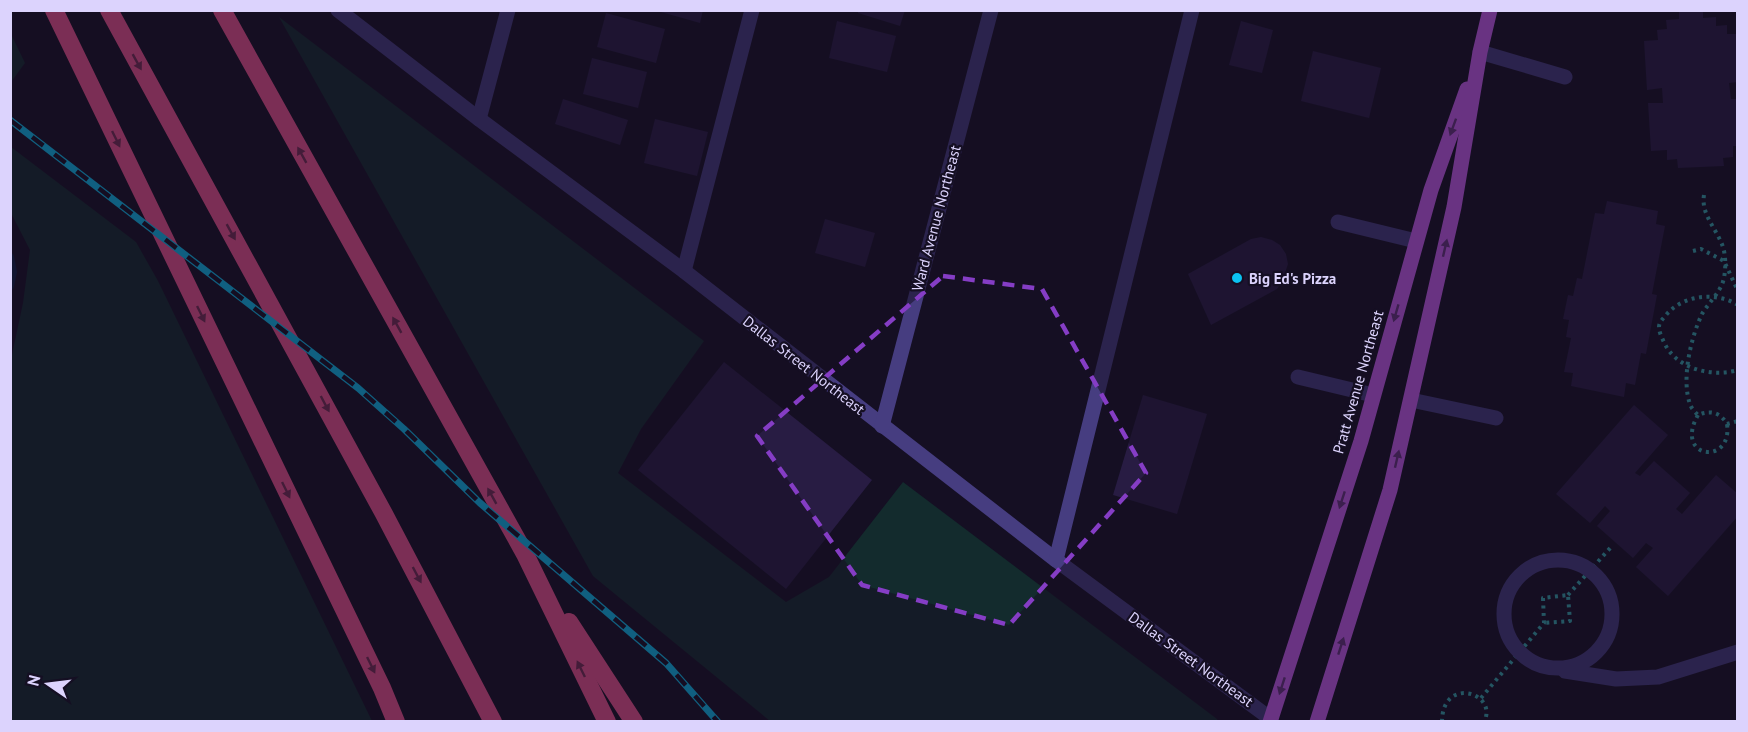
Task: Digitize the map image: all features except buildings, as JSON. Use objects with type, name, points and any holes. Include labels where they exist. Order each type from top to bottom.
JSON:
[{"type":"highway","points":[[54,10],[382,688],[396,722]]},
{"type":"highway","points":[[109,10],[383,512],[493,722]]},
{"type":"highway","points":[[222,10],[525,554],[607,722]]},
{"type":"highway","points":[[525,554],[634,722]]},
{"type":"main road","name":"Pratt Avenue Northeast","points":[[1317,722],[1390,490],[1454,207],[1480,52],[1490,10]]},
{"type":"main road","name":"Pratt Avenue Northeast","points":[[1270,720],[1361,441],[1431,190],[1480,52]]},
{"type":"street","name":"Dallas Street Northeast","points":[[338,10],[479,119],[684,271],[1056,560],[1270,720]]},
{"type":"street","points":[[479,119],[508,10]]},
{"type":"street","points":[[684,271],[753,10]]},
{"type":"street","name":"Ward Avenue Northeast","points":[[882,426],[991,10]]},
{"type":"street","points":[[1056,560],[1192,10]]},
{"type":"street","points":[[1480,52],[1565,77]]},
{"type":"street","points":[[1338,222],[1416,241]]},
{"type":"street","points":[[1298,377],[1373,396]]},
{"type":"street","points":[[1411,400],[1496,418]]},
{"type":"street","points":[[1559,669],[1578,665],[1594,655],[1606,640],[1612,621],[1611,602],[1604,584],[1590,570],[1570,561],[1548,560],[1527,568],[1512,584],[1504,605],[1504,627],[1518,653],[1537,665],[1559,669],[1616,679],[1658,676],[1737,652]]},
{"type":"path","points":[[1698,415],[1690,406],[1688,366],[1690,349],[1698,324],[1723,282],[1725,270],[1725,252],[1708,217],[1703,201],[1704,195]]},
{"type":"path","points":[[1694,251],[1701,249],[1724,261],[1737,291]]},
{"type":"path","points":[[1737,305],[1713,297],[1684,300],[1671,308],[1659,326],[1666,348],[1676,360],[1688,366],[1717,373],[1737,370]]},
{"type":"path","points":[[1704,412],[1716,412],[1727,424],[1727,438],[1724,446],[1718,451],[1709,452],[1699,449],[1692,443],[1691,435],[1698,415],[1704,412]]},
{"type":"path","points":[[1727,424],[1737,421]]},
{"type":"path","points":[[1481,698],[1544,623],[1543,598],[1568,595],[1612,546]]},
{"type":"path","points":[[1544,623],[1570,621],[1568,595]]},
{"type":"path","points":[[1442,722],[1443,708],[1451,697],[1463,692],[1472,693],[1481,698],[1487,717],[1484,722]]},
{"type":"highlighted area","points":[[943,276],[1042,289],[1146,473],[1009,625],[862,585],[757,436]]},
{"type":"green space","points":[[279,17],[704,341],[641,429],[618,473],[786,602],[829,577],[903,482],[1218,721],[770,721],[593,576]]},
{"type":"green space","points":[[10,32],[25,63],[11,82],[10,82]]},
{"type":"green space","points":[[11,147],[136,242],[158,281],[372,721],[11,721],[10,364],[23,303],[30,250],[11,213]]},
{"type":"waterway","points":[[10,257],[13,272],[10,286]]},
{"type":"railway","points":[[10,120],[358,388],[480,503],[666,663],[718,722]]},
{"type":"place","name":"Big Ed's Pizza","points":[[1237,278]]}]
